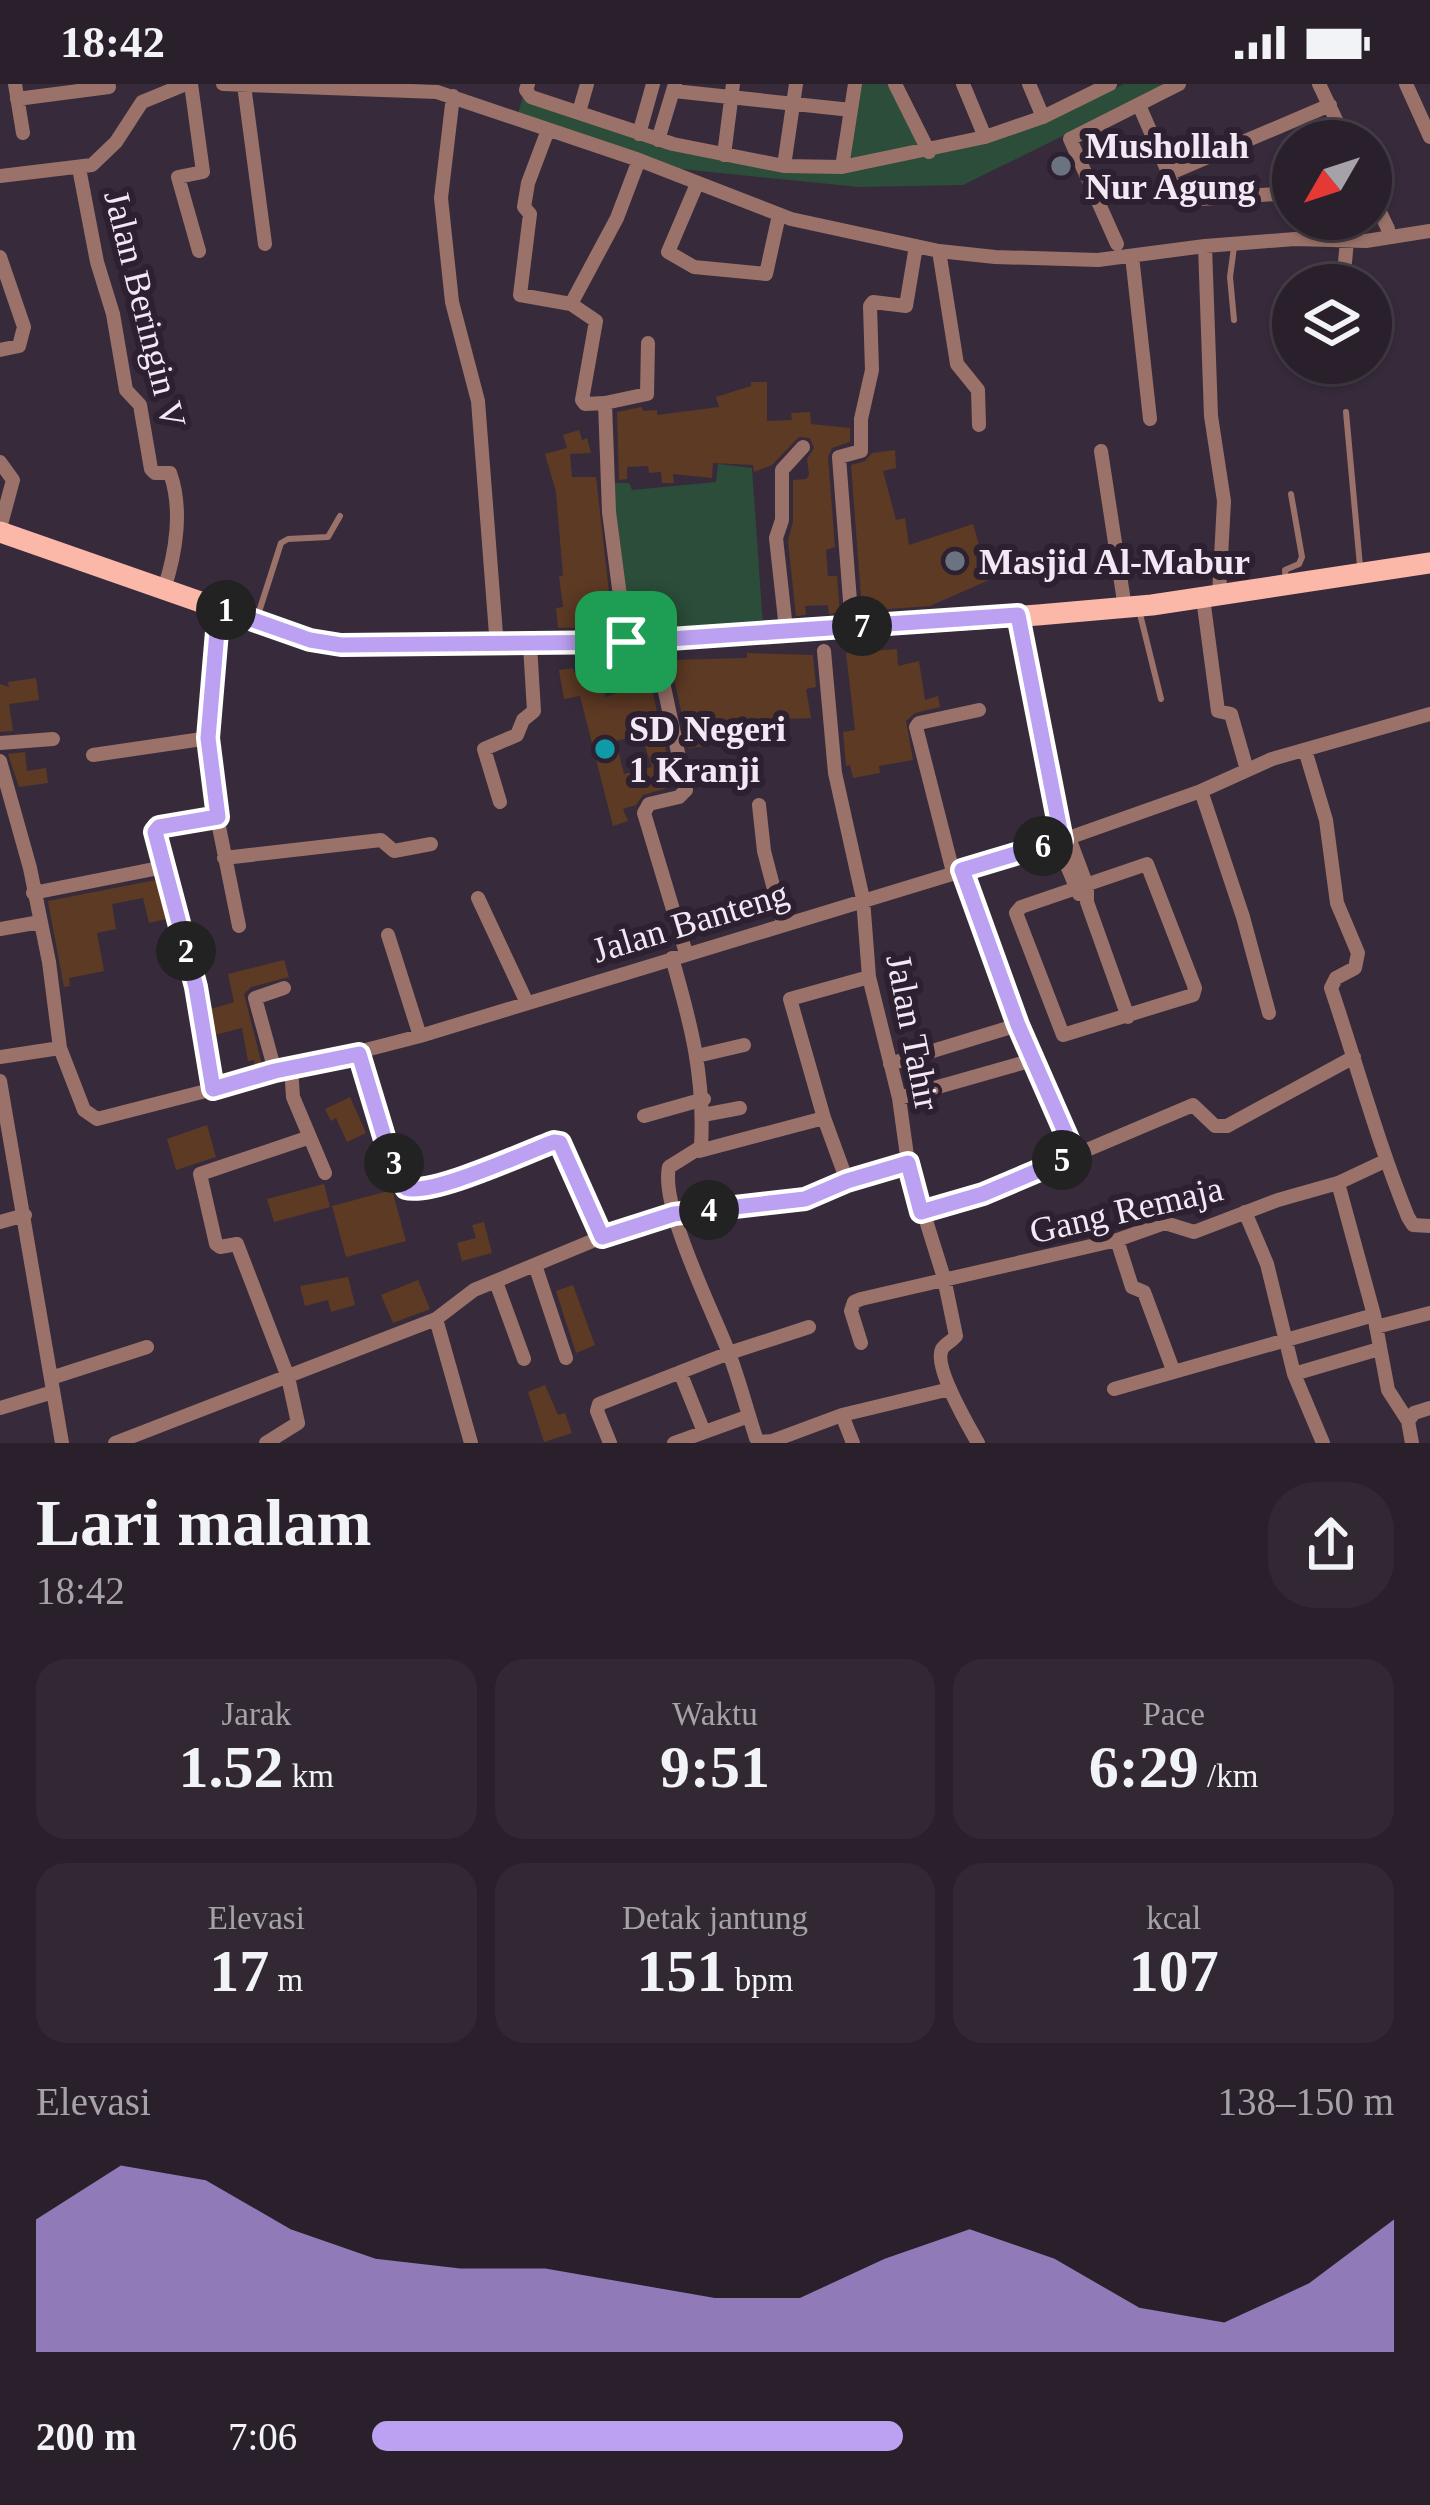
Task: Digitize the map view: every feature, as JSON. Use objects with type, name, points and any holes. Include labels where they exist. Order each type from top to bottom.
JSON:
[{"type":"main road","points":[[0,530],[326,644],[626,642],[1131,607],[1362,575],[1430,558]]},
{"type":"street","points":[[0,176],[92,165],[106,154],[142,102],[188,84],[203,172],[178,178],[199,251]]},
{"type":"street","points":[[223,84],[334,86],[453,96],[639,160],[779,215],[938,251],[1052,260],[1205,246],[1347,240],[1345,264]]},
{"type":"street","points":[[579,112],[587,84]]},
{"type":"street","points":[[638,134],[653,84]]},
{"type":"street","points":[[784,166],[796,84]]},
{"type":"street","points":[[842,167],[855,84]]},
{"type":"street","points":[[895,84],[929,152]]},
{"type":"street","points":[[963,84],[986,137]]},
{"type":"street","points":[[1029,84],[1043,117]]},
{"type":"street","points":[[1117,244],[1070,139],[1179,84]]},
{"type":"street","points":[[1319,84],[1337,120]]},
{"type":"street","points":[[1406,84],[1430,136]]},
{"type":"street","points":[[244,85],[265,244]]},
{"type":"street","points":[[513,117],[526,87],[658,140],[784,166],[842,167],[986,137],[1043,117],[1100,86]]},
{"type":"street","points":[[23,133],[16,91],[109,87]]},
{"type":"street","points":[[658,140],[675,87],[732,90],[851,110]]},
{"type":"street","points":[[724,155],[732,90]]},
{"type":"street","points":[[453,96],[441,198],[452,302],[478,401],[497,646]]},
{"type":"street","points":[[1139,105],[1178,195],[1192,202],[1272,195]]},
{"type":"street","points":[[1168,174],[1330,105]]},
{"type":"street","points":[[548,130],[528,183],[524,208],[530,214],[520,296],[571,304],[596,321],[582,402],[605,403],[646,394],[648,343]]},
{"type":"street","points":[[571,304],[617,218],[639,160]]},
{"type":"street","name":"Jalan Beringin V","points":[[80,168],[127,390],[140,405],[151,470],[170,473],[175,487],[176,535],[164,589]]},
{"type":"street","points":[[697,184],[668,252],[694,267],[766,274],[779,215]]},
{"type":"street","points":[[1392,238],[1430,231]]},
{"type":"street","points":[[852,627],[838,457],[861,451],[861,419],[872,370],[870,306],[874,302],[906,306],[916,246]]},
{"type":"street","points":[[1205,246],[1211,416],[1224,501],[1211,597],[1218,711],[1231,714],[1247,770]]},
{"type":"street","points":[[938,251],[957,364],[978,390],[979,424]]},
{"type":"street","points":[[1132,256],[1150,419]]},
{"type":"street","points":[[0,257],[24,327],[19,346],[0,350]]},
{"type":"street","points":[[605,403],[609,512],[626,642]]},
{"type":"street","points":[[786,629],[776,538],[782,520],[782,470],[803,447]]},
{"type":"street","points":[[1101,451],[1131,607]]},
{"type":"street","points":[[0,463],[13,480],[0,530]]},
{"type":"street","points":[[219,608],[208,738],[239,926]]},
{"type":"street","points":[[1018,615],[1063,840],[1128,1017]]},
{"type":"street","points":[[654,640],[686,790],[679,797],[645,806],[645,822],[679,956],[697,1056],[704,1107],[699,1151]]},
{"type":"street","points":[[500,802],[484,749],[517,736],[523,720],[534,712],[530,645]]},
{"type":"street","name":"Jalan Tahir","points":[[824,651],[835,772],[863,899],[868,977],[898,1098],[908,1163],[944,1278],[956,1336],[941,1352],[950,1389]]},
{"type":"street","points":[[979,710],[916,727],[958,871],[1075,1155]]},
{"type":"street","name":"Jalan Banteng","points":[[60,1048],[84,1110],[97,1119],[420,1036],[1063,840],[1247,770],[1430,714]]},
{"type":"street","points":[[93,755],[208,738]]},
{"type":"street","points":[[0,743],[53,739]]},
{"type":"street","points":[[1306,750],[1326,820],[1337,903],[1358,953],[1355,968],[1336,978],[1331,988],[1385,1161],[1413,1225],[1430,1226]]},
{"type":"street","points":[[0,761],[50,962],[60,1048],[0,1057]]},
{"type":"street","points":[[1201,790],[1249,934],[1269,1013]]},
{"type":"street","points":[[759,805],[764,851],[783,925]]},
{"type":"street","points":[[213,1089],[196,987],[156,829],[218,817]]},
{"type":"street","points":[[224,857],[381,840],[394,851],[431,844]]},
{"type":"street","points":[[1148,864],[1195,988],[1186,998],[1068,1035],[1060,1032],[1016,913],[1021,907],[1083,893],[1148,864]]},
{"type":"street","points":[[33,892],[164,867]]},
{"type":"street","points":[[478,898],[527,1003]]},
{"type":"street","points":[[0,929],[40,922]]},
{"type":"street","points":[[388,935],[420,1036]]},
{"type":"street","points":[[847,1181],[790,999],[868,977]]},
{"type":"street","points":[[275,1071],[254,998],[284,988]]},
{"type":"street","points":[[890,1064],[1018,1025]]},
{"type":"street","points":[[697,1056],[744,1045]]},
{"type":"street","points":[[359,1054],[389,1153],[406,1188],[416,1191],[439,1185],[560,1143],[602,1237]]},
{"type":"street","points":[[921,1212],[983,1194],[1193,1105],[1216,1126],[1227,1126],[1354,1057]]},
{"type":"street","points":[[898,1098],[1033,1060]]},
{"type":"street","points":[[292,1067],[292,1097],[326,1173]]},
{"type":"street","points":[[0,1081],[62,1443]]},
{"type":"street","points":[[644,1116],[704,1107],[740,1108]]},
{"type":"street","points":[[824,1118],[699,1151],[667,1172],[674,1214],[729,1353],[756,1438],[772,1442],[842,1415],[950,1389],[978,1443]]},
{"type":"street","points":[[266,1443],[298,1423],[288,1377],[237,1244],[216,1244],[200,1174],[310,1137]]},
{"type":"street","name":"Gang Remaja","points":[[861,1343],[851,1311],[854,1302],[1117,1240],[1165,1223],[1193,1232],[1338,1183],[1385,1161]]},
{"type":"street","points":[[115,1443],[436,1319],[474,1289],[602,1237],[674,1214],[788,1203],[908,1163]]},
{"type":"street","points":[[1338,1183],[1388,1390],[1408,1421],[1412,1443]]},
{"type":"street","points":[[1245,1213],[1267,1264],[1294,1374],[1323,1443]]},
{"type":"street","points":[[0,1222],[25,1215]]},
{"type":"street","points":[[1117,1240],[1132,1287],[1144,1292],[1173,1370]]},
{"type":"street","points":[[536,1265],[566,1358]]},
{"type":"street","points":[[496,1282],[524,1359]]},
{"type":"street","points":[[1114,1389],[1283,1340],[1430,1313]]},
{"type":"street","points":[[436,1319],[471,1443]]},
{"type":"street","points":[[610,1443],[597,1411],[599,1404],[729,1353],[809,1328]]},
{"type":"street","points":[[0,1408],[147,1347]]},
{"type":"street","points":[[1294,1374],[1379,1349]]},
{"type":"street","points":[[680,1372],[704,1432]]},
{"type":"street","points":[[1408,1421],[1414,1413],[1430,1408]]},
{"type":"street","points":[[842,1415],[853,1443]]},
{"type":"street","points":[[674,1443],[749,1416]]},
{"type":"lane","points":[[1234,320],[1230,277],[1235,244]]},
{"type":"lane","points":[[1346,412],[1362,575]]},
{"type":"lane","points":[[1287,586],[1285,569],[1299,564],[1302,556],[1291,494]]},
{"type":"lane","points":[[256,621],[281,543],[288,538],[328,537],[340,516]]},
{"type":"lane","points":[[1131,607],[1161,700]]},
{"type":"green space","points":[[858,84],[894,84],[925,149],[846,165]]},
{"type":"green space","points":[[1124,84],[1168,84],[963,185],[859,187],[671,168],[517,116],[523,97],[639,138],[843,171],[1045,121]]},
{"type":"green space","points":[[718,464],[752,468],[763,626],[629,637],[611,483],[629,483],[632,490],[716,482]]},
{"type":"building","points":[[751,382],[767,382],[767,421],[792,420],[791,413],[810,412],[811,424],[850,428],[850,442],[832,448],[828,457],[835,547],[826,550],[828,576],[837,576],[840,613],[829,614],[828,605],[805,606],[806,615],[796,616],[788,541],[793,480],[809,475],[807,459],[814,448],[810,438],[799,437],[772,465],[754,472],[753,465],[713,463],[712,478],[673,474],[674,483],[662,483],[661,472],[649,473],[648,466],[627,467],[627,479],[619,480],[617,412],[641,407],[657,410],[657,415],[719,407],[716,397],[751,386]]},
{"type":"building","points":[[579,430],[591,453],[570,454],[572,477],[596,477],[613,627],[558,628],[556,608],[563,607],[559,576],[563,576],[556,492],[545,454],[567,448],[563,435]]},
{"type":"building","points":[[895,450],[896,468],[883,471],[896,520],[905,518],[909,545],[973,524],[989,580],[930,606],[862,611],[851,465],[872,453]]},
{"type":"building","points":[[897,649],[898,666],[919,661],[925,700],[938,696],[940,707],[915,713],[906,721],[913,760],[879,766],[880,773],[853,778],[850,765],[846,766],[843,732],[855,730],[846,653]]},
{"type":"building","points":[[747,653],[813,655],[816,687],[806,689],[811,718],[733,721],[724,724],[725,744],[689,748],[670,660],[747,658]]},
{"type":"building","points":[[598,667],[606,697],[628,689],[625,679],[648,672],[674,786],[643,795],[636,805],[623,809],[628,821],[613,826],[580,696],[564,699],[559,670],[573,668],[574,673]],"holes":[[[641,735],[652,767],[624,774],[616,741]]]},
{"type":"building","points":[[36,678],[39,700],[9,704],[13,731],[0,732],[0,684],[9,687],[8,682]]},
{"type":"building","points":[[25,752],[27,771],[46,768],[48,783],[19,787],[8,754]]},
{"type":"building","points":[[156,880],[166,919],[149,923],[143,898],[112,904],[116,929],[97,933],[104,971],[69,978],[70,986],[64,987],[48,901]]},
{"type":"building","points":[[284,960],[289,977],[251,987],[244,994],[262,1065],[255,1067],[254,1060],[248,1061],[242,1028],[215,1035],[211,1009],[234,1002],[228,974]]},
{"type":"building","points":[[350,1097],[366,1133],[347,1142],[336,1118],[331,1121],[325,1109]]},
{"type":"building","points":[[207,1125],[216,1157],[176,1170],[167,1139]]},
{"type":"building","points":[[324,1184],[330,1207],[274,1222],[267,1199]]},
{"type":"building","points":[[392,1190],[406,1241],[346,1257],[332,1206]]},
{"type":"building","points":[[484,1222],[492,1253],[462,1261],[457,1243],[476,1238],[472,1225]]},
{"type":"building","points":[[348,1277],[355,1305],[331,1312],[328,1300],[305,1306],[300,1286]]},
{"type":"building","points":[[418,1280],[430,1309],[393,1323],[381,1295]]},
{"type":"building","points":[[573,1285],[595,1345],[576,1353],[556,1291]]},
{"type":"building","points":[[545,1385],[558,1415],[565,1413],[572,1433],[544,1442],[528,1392]]},
{"type":"place","name":"Mushollah Nur Agung","points":[[1061,166]]},
{"type":"place","name":"Masjid Al-Mabur","points":[[955,561]]},
{"type":"place","name":"SD Negeri 1 Kranji","points":[[605,749]]},
{"type":"route","points":[[219,608],[326,644],[626,642],[1018,615],[1062,840],[962,870],[1018,1025],[1075,1155],[983,1194],[921,1212],[908,1163],[805,1199],[674,1214],[602,1237],[560,1143],[439,1185],[416,1191],[406,1188],[389,1153],[359,1054],[213,1089],[196,987],[155,832],[159,827],[218,817],[208,738],[219,608]]}]
